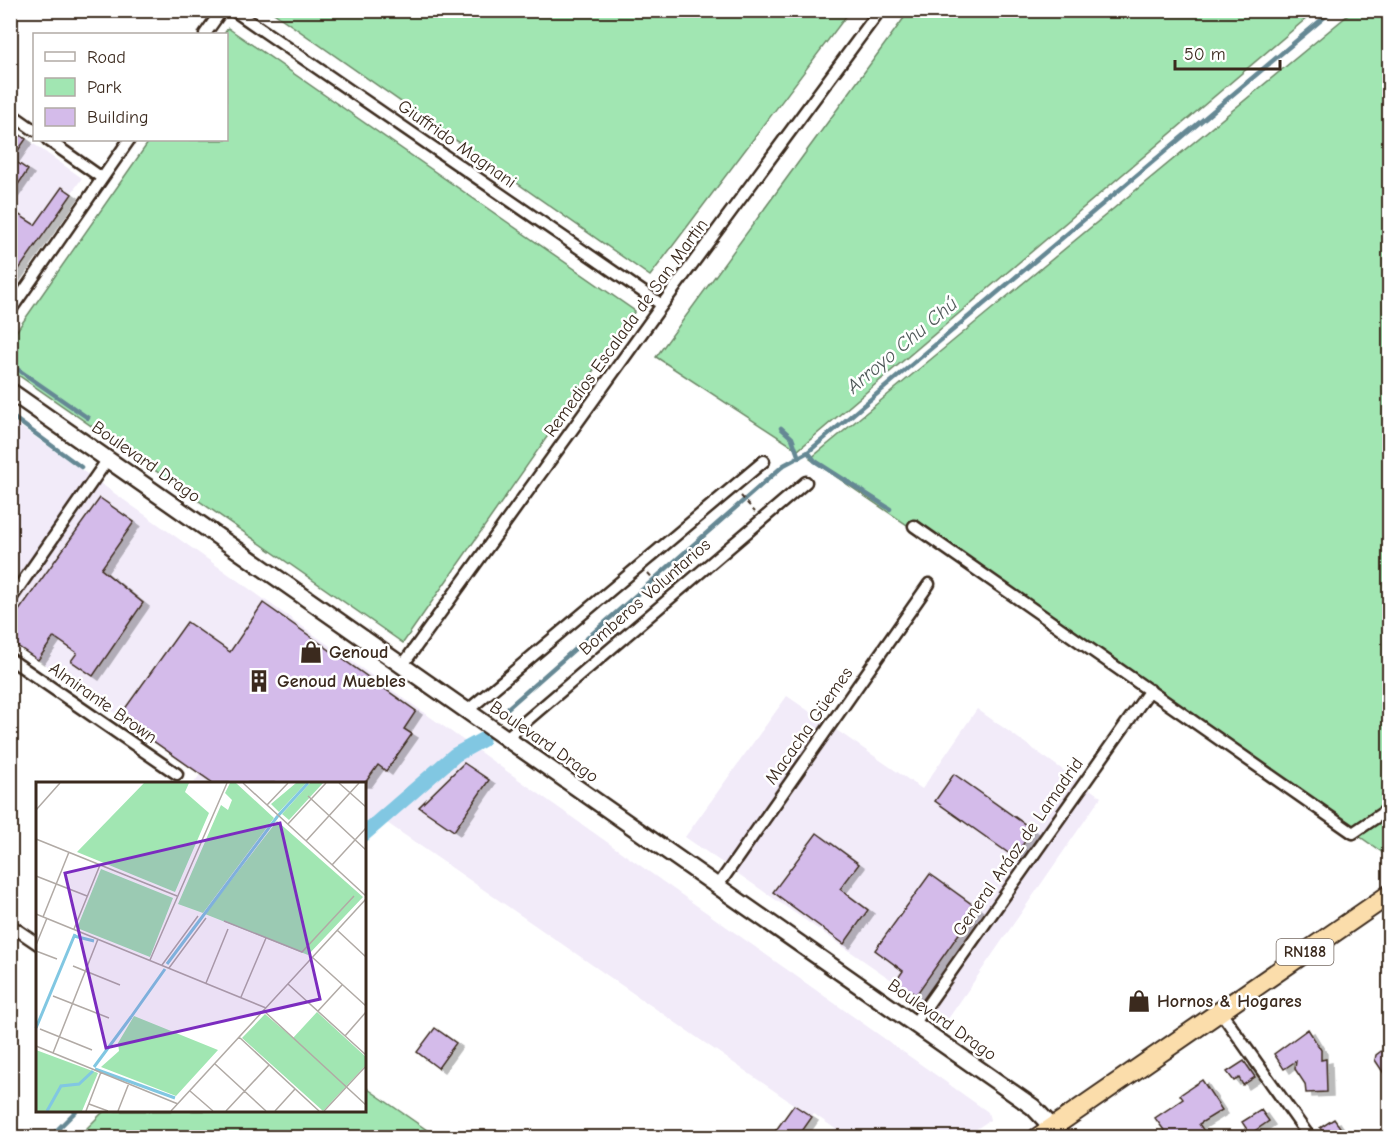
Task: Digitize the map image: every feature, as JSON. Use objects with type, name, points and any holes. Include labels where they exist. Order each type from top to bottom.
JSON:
[{"type":"highway","name":"RN188","points":[[1044,1132],[1389,894]]},
{"type":"main road","name":"Boulevard Drago","points":[[10,391],[1034,1107],[1044,1132]]},
{"type":"street","points":[[206,33],[222,10]]},
{"type":"street","name":"Giuffrido Magnani","points":[[233,10],[662,305]]},
{"type":"street","name":"Remedios Escalada de San Martin","points":[[402,666],[662,305],[880,10]]},
{"type":"street","points":[[10,113],[33,129]]},
{"type":"street","points":[[49,141],[102,178]]},
{"type":"street","points":[[10,310],[128,141]]},
{"type":"street","points":[[10,600],[108,459]]},
{"type":"street","name":"Bomberos Voluntarios","points":[[472,715],[764,460]]},
{"type":"street","name":"Bomberos Voluntarios","points":[[504,737],[806,482]]},
{"type":"street","points":[[914,526],[1353,833],[1389,808]]},
{"type":"street","name":"Macacha Güemes","points":[[717,887],[929,584]]},
{"type":"street","name":"Almirante Brown","points":[[10,658],[177,774]]},
{"type":"street","name":"General Aráoz de Lamadrid","points":[[914,1024],[1150,690]]},
{"type":"street","points":[[10,925],[36,943]]},
{"type":"street","points":[[1220,1011],[1310,1137]]},
{"type":"path","points":[[739,494],[752,508]]},
{"type":"path","points":[[647,571],[659,585]]},
{"type":"shaded area","points":[[11,128],[82,178],[11,282]]},
{"type":"shaded area","points":[[11,420],[988,1112],[990,1120],[964,1137],[847,1137],[814,1114],[812,1117],[377,816],[366,824],[366,782],[195,782],[201,773],[11,641]]},
{"type":"shaded area","points":[[787,696],[922,789],[977,709],[1101,797],[948,1019],[685,837]]},
{"type":"green space","points":[[271,11],[850,11],[650,276]]},
{"type":"green space","points":[[909,11],[1315,11],[798,450],[656,357]]},
{"type":"green space","points":[[1353,11],[1389,11],[1389,857],[1150,690],[810,459]]},
{"type":"green space","points":[[228,28],[635,311],[403,643],[11,370],[11,339],[149,141],[228,141],[228,33],[225,33]]},
{"type":"green space","points":[[366,1088],[437,1137],[84,1137],[84,1131],[103,1112],[366,1112]]},
{"type":"building","points":[[10,128],[26,139],[12,159],[28,170],[10,196]]},
{"type":"building","points":[[62,187],[72,194],[10,282],[10,209],[35,225]]},
{"type":"building","points":[[100,498],[134,522],[101,569],[143,603],[93,676],[71,661],[77,653],[54,637],[38,660],[10,641],[10,623]]},
{"type":"building","name":"Genoud Muebles","points":[[263,603],[416,711],[404,729],[412,734],[386,771],[378,765],[366,782],[212,782],[119,717],[187,622],[230,652]]},
{"type":"building","points":[[464,763],[489,780],[454,831],[419,807]]},
{"type":"building","points":[[954,774],[1033,830],[1014,857],[935,801]]},
{"type":"building","points":[[817,833],[859,864],[840,889],[868,910],[844,944],[773,892]]},
{"type":"building","points":[[930,874],[977,908],[916,995],[896,981],[903,971],[875,950]]},
{"type":"building","points":[[435,1028],[456,1043],[438,1068],[417,1052]]},
{"type":"building","points":[[1308,1029],[1321,1050],[1321,1060],[1326,1059],[1327,1092],[1306,1093],[1305,1084],[1295,1069],[1296,1061],[1284,1069],[1274,1054]]},
{"type":"building","points":[[1384,1049],[1389,1056],[1389,1081],[1375,1060],[1376,1055]]},
{"type":"building","points":[[1244,1061],[1255,1077],[1243,1085],[1239,1078],[1234,1081],[1227,1072]]},
{"type":"building","points":[[1202,1080],[1222,1110],[1199,1124],[1208,1137],[1169,1137],[1155,1118],[1183,1099],[1180,1095]]},
{"type":"building","points":[[794,1105],[812,1117],[798,1137],[771,1137]]},
{"type":"building","points":[[1261,1110],[1269,1121],[1250,1134],[1242,1122]]},
{"type":"building","points":[[1334,1119],[1347,1137],[1327,1137],[1320,1128]]},
{"type":"waterway","name":"Arroyo Chu Chú","points":[[502,713],[784,465],[808,452],[1333,10]]},
{"type":"waterway","points":[[10,364],[88,418]]},
{"type":"waterway","points":[[10,415],[81,467]]},
{"type":"waterway","points":[[781,428],[792,438],[799,458]]},
{"type":"waterway","points":[[808,452],[815,461],[890,509]]},
{"type":"waterway","name":"Arroyo Chu Chú","points":[[366,832],[455,755],[482,740]]},
{"type":"waterway","points":[[49,1138],[75,1112]]},
{"type":"place","name":"Genoud","points":[[311,652]]},
{"type":"place","name":"Genoud Muebles","points":[[259,681]]},
{"type":"place","name":"Hornos & Hogares","points":[[1139,1001]]}]
